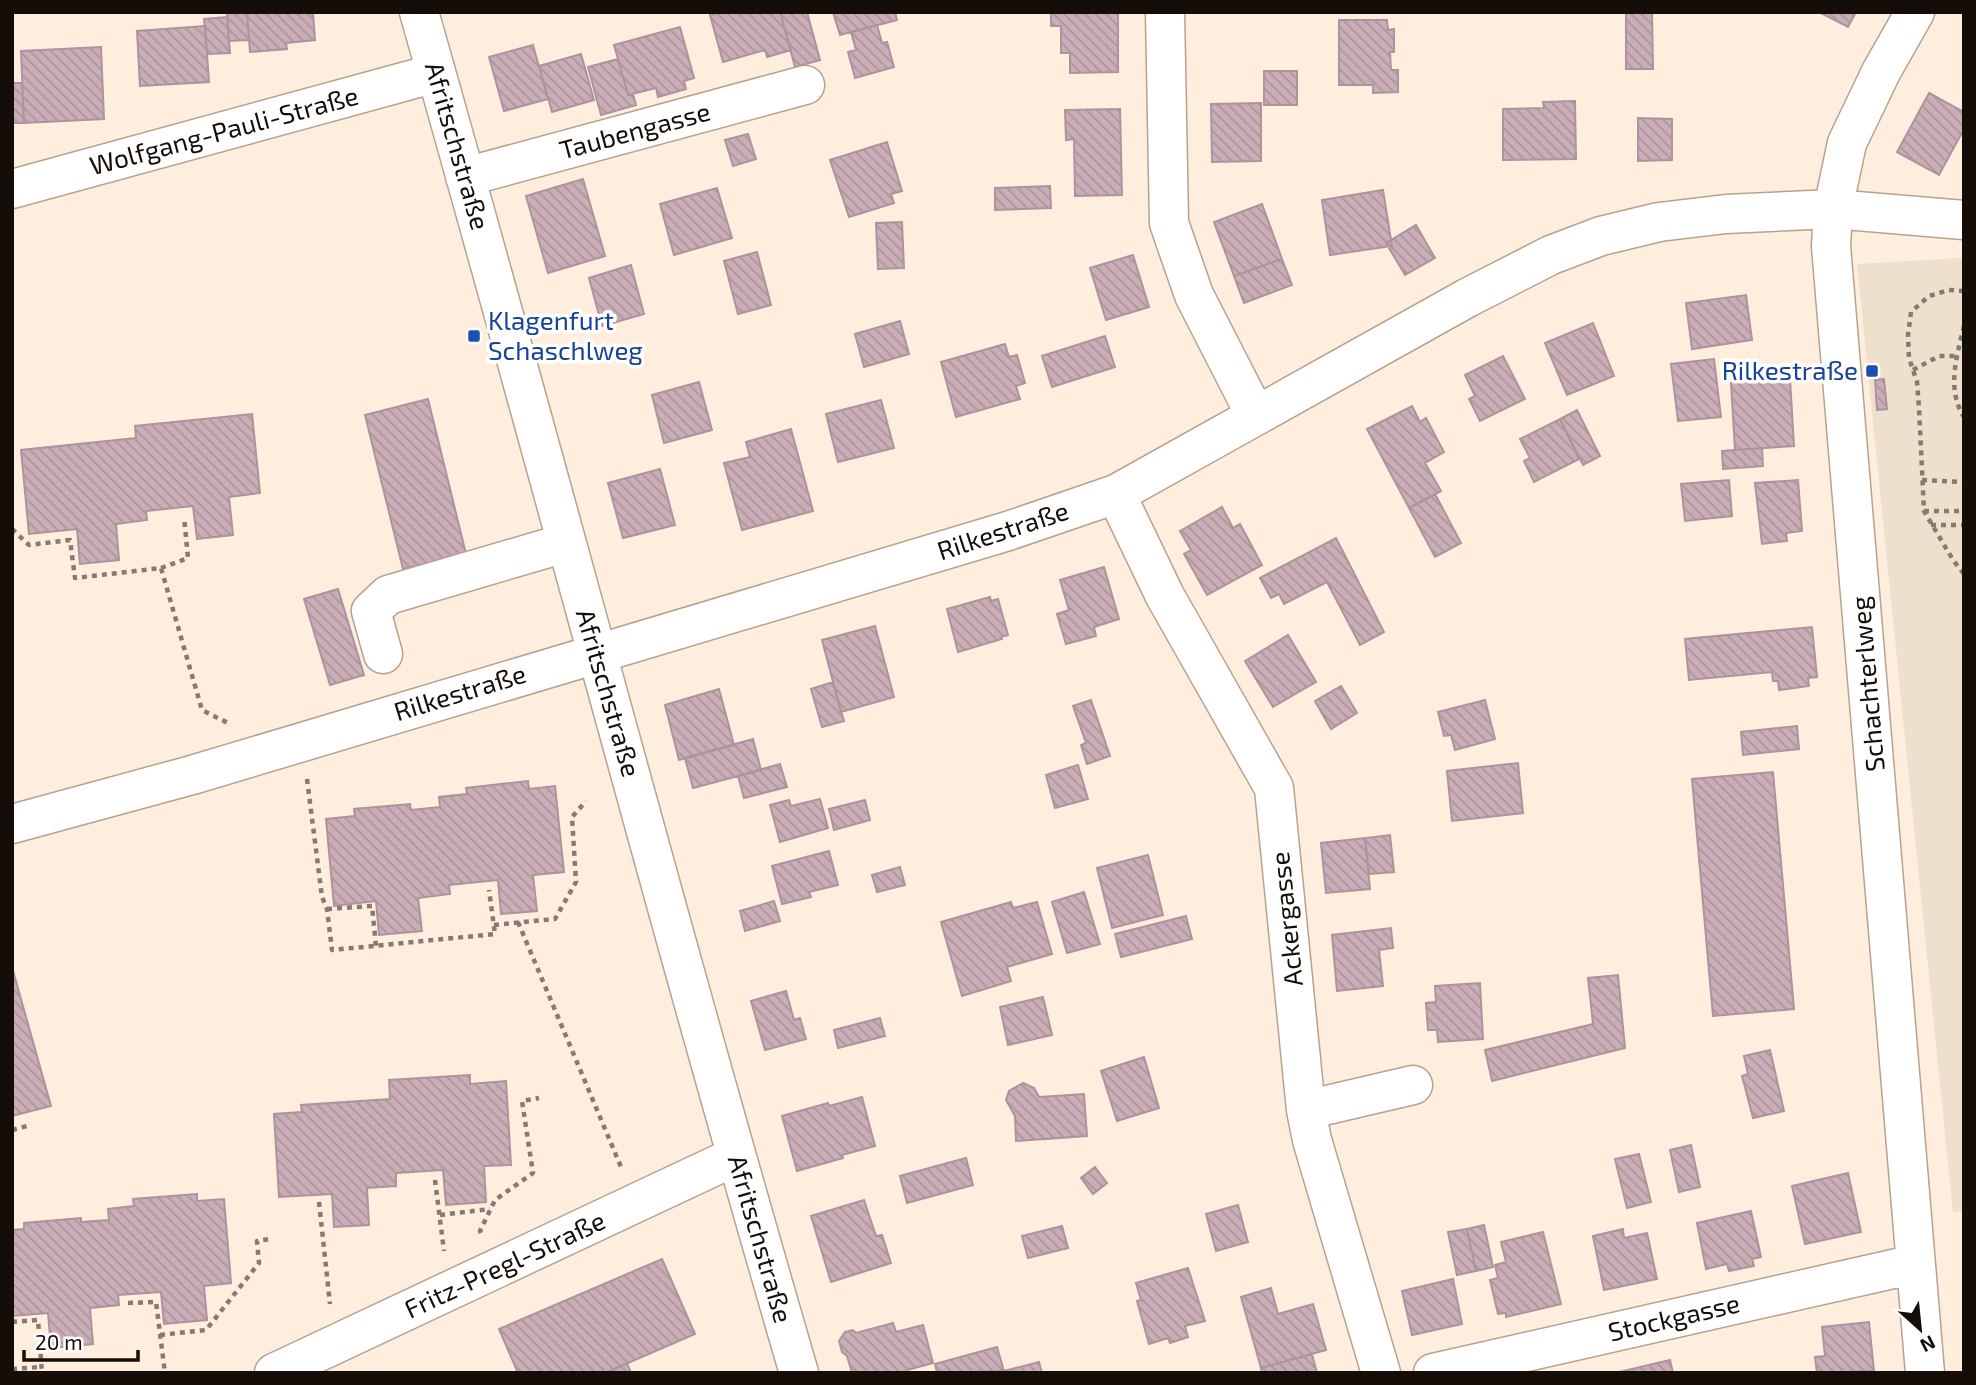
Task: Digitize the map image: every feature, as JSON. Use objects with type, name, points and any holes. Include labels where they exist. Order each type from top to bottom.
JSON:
[{"type":"street","name":"Afritschstraße","points":[[419,12],[506,318],[565,543],[736,1156],[799,1373]]},
{"type":"street","points":[[1165,12],[1168,223],[1194,295],[1256,416]]},
{"type":"street","name":"Schachterlweg","points":[[1915,12],[1881,72],[1847,143],[1833,209],[1832,246],[1925,1373]]},
{"type":"street","name":"Wolfgang-Pauli-Straße","points":[[12,189],[436,73]]},
{"type":"street","name":"Taubengasse","points":[[465,177],[805,85]]},
{"type":"street","name":"Rilkestraße","points":[[12,824],[287,746],[1009,531],[1116,494],[1467,298],[1551,255],[1601,236],[1659,222],[1726,214],[1833,209],[1964,220]]},
{"type":"street","name":"Ackergasse","points":[[1116,494],[1165,596],[1273,788],[1311,1140],[1381,1373]]},
{"type":"street","points":[[383,654],[371,611],[388,595],[565,543]]},
{"type":"street","points":[[1306,1110],[1413,1085]]},
{"type":"street","name":"Fritz-Pregl-Straße","points":[[274,1373],[332,1355],[455,1288],[736,1156]]},
{"type":"street","name":"Stockgasse","points":[[1433,1373],[1915,1264]]},
{"type":"path","points":[[1964,290],[1950,290],[1929,296],[1911,312],[1908,335],[1909,358],[1917,382],[1924,511],[1964,574]]},
{"type":"path","points":[[1964,326],[1954,375],[1957,408],[1964,417]]},
{"type":"path","points":[[1913,370],[1939,356],[1957,356]]},
{"type":"path","points":[[1922,480],[1964,482]]},
{"type":"path","points":[[1924,511],[1964,511]]},
{"type":"path","points":[[12,529],[29,545],[70,540],[75,578],[161,568],[188,558],[184,517]]},
{"type":"path","points":[[1931,525],[1964,525]]},
{"type":"path","points":[[161,568],[202,710],[287,746],[305,764],[322,897],[327,909],[332,950],[495,934],[489,890]]},
{"type":"path","points":[[494,925],[555,919],[576,882],[572,817],[586,801]]},
{"type":"path","points":[[327,909],[372,906],[376,946]]},
{"type":"path","points":[[518,922],[610,1135],[635,1203]]},
{"type":"path","points":[[497,1269],[480,1230],[495,1200],[533,1173],[523,1101],[539,1098]]},
{"type":"path","points":[[12,1130],[27,1125]]},
{"type":"path","points":[[435,1180],[445,1264],[455,1288]]},
{"type":"path","points":[[318,1202],[331,1313],[332,1355]]},
{"type":"path","points":[[440,1215],[490,1209]]},
{"type":"path","points":[[160,1335],[206,1330],[259,1263],[257,1241],[270,1239]]},
{"type":"path","points":[[128,1303],[156,1302],[165,1373]]},
{"type":"path","points":[[12,1322],[38,1320],[42,1370],[12,1369]]},
{"type":"shaded area","points":[[1964,259],[1964,1211],[1953,1213],[1857,264]]},
{"type":"building","points":[[227,12],[247,12],[249,40],[229,41]]},
{"type":"building","points":[[247,12],[313,12],[315,40],[286,43],[287,49],[250,52]]},
{"type":"building","points":[[722,12],[780,12],[791,50],[767,57],[765,50],[723,62],[710,15]]},
{"type":"building","points":[[780,12],[807,12],[820,60],[795,67]]},
{"type":"building","points":[[833,12],[895,12],[897,20],[840,35]]},
{"type":"building","points":[[1051,12],[1118,12],[1118,72],[1070,73],[1070,53],[1061,53],[1061,26],[1051,26]]},
{"type":"building","points":[[1626,12],[1652,12],[1653,69],[1626,69]]},
{"type":"building","points":[[1819,12],[1856,12],[1848,27]]},
{"type":"building","points":[[227,17],[230,53],[207,54],[204,19]]},
{"type":"building","points":[[1339,20],[1387,20],[1388,30],[1394,29],[1394,52],[1390,52],[1391,70],[1398,70],[1398,92],[1373,93],[1373,85],[1339,85]]},
{"type":"building","points":[[877,25],[882,43],[887,42],[894,67],[855,78],[848,52],[856,50],[851,32]]},
{"type":"building","points":[[205,26],[209,82],[140,86],[137,31]]},
{"type":"building","points":[[680,27],[694,78],[684,81],[686,89],[658,97],[656,88],[628,95],[614,45]]},
{"type":"building","points":[[533,45],[548,99],[504,111],[489,57]]},
{"type":"building","points":[[101,47],[104,119],[24,123],[21,51]]},
{"type":"building","points":[[581,54],[594,100],[552,112],[539,66]]},
{"type":"building","points":[[618,59],[628,95],[633,94],[636,105],[601,115],[588,67]]},
{"type":"building","points":[[1264,71],[1297,71],[1297,105],[1264,105]]},
{"type":"building","points":[[12,83],[22,83],[24,123],[12,123]]},
{"type":"building","points":[[1929,93],[1964,112],[1964,129],[1939,175],[1897,152]]},
{"type":"building","points":[[1575,101],[1576,159],[1503,160],[1503,109],[1544,108],[1543,102]]},
{"type":"building","points":[[1261,103],[1261,161],[1212,162],[1211,104]]},
{"type":"building","points":[[1120,109],[1122,195],[1075,196],[1074,139],[1066,140],[1065,110]]},
{"type":"building","points":[[1638,118],[1672,119],[1672,160],[1638,161]]},
{"type":"building","points":[[748,134],[756,159],[733,166],[725,140]]},
{"type":"building","points":[[887,142],[902,191],[891,194],[894,203],[849,217],[830,160]]},
{"type":"building","points":[[583,179],[605,256],[548,273],[526,196]]},
{"type":"building","points":[[1050,186],[1051,208],[995,210],[995,188]]},
{"type":"building","points":[[717,188],[732,238],[674,255],[660,204]]},
{"type":"building","points":[[1383,190],[1392,246],[1330,255],[1322,200]]},
{"type":"building","points":[[1262,204],[1282,259],[1234,276],[1214,222]]},
{"type":"building","points":[[902,222],[904,268],[878,269],[876,223]]},
{"type":"building","points":[[1416,225],[1435,258],[1405,275],[1386,243]]},
{"type":"building","points":[[757,252],[771,305],[738,314],[724,261]]},
{"type":"building","points":[[1133,255],[1149,307],[1106,320],[1090,268]]},
{"type":"building","points":[[1282,259],[1292,285],[1244,303],[1234,276]]},
{"type":"building","points":[[631,265],[644,314],[602,326],[589,278]]},
{"type":"building","points":[[1746,295],[1752,340],[1692,349],[1686,303]]},
{"type":"building","points":[[900,321],[909,354],[864,367],[855,334]]},
{"type":"building","points":[[1593,323],[1614,376],[1567,395],[1545,343]]},
{"type":"building","points":[[1105,336],[1115,367],[1052,387],[1042,356]]},
{"type":"building","points":[[1005,344],[1009,357],[1017,355],[1025,383],[1016,386],[1020,399],[956,417],[941,362]]},
{"type":"building","points":[[1503,356],[1525,399],[1480,421],[1469,399],[1475,396],[1465,375]]},
{"type":"building","points":[[1714,359],[1721,417],[1678,421],[1671,364]]},
{"type":"building","points":[[1790,379],[1794,446],[1735,450],[1731,383]]},
{"type":"building","points":[[1884,379],[1887,409],[1877,410],[1875,380]]},
{"type":"building","points":[[699,382],[712,430],[664,443],[652,395]]},
{"type":"building","points":[[428,399],[466,554],[403,569],[365,415]]},
{"type":"building","points":[[881,400],[894,448],[838,462],[826,414]]},
{"type":"building","points":[[1412,406],[1420,422],[1426,418],[1444,452],[1425,463],[1441,491],[1409,508],[1367,429]]},
{"type":"building","points":[[1577,410],[1600,456],[1583,465],[1560,419]]},
{"type":"building","points":[[252,414],[260,493],[229,497],[233,535],[197,539],[193,506],[146,511],[147,520],[116,524],[119,560],[80,564],[77,529],[29,534],[21,450],[136,438],[135,426]]},
{"type":"building","points":[[1560,419],[1579,459],[1534,482],[1524,461],[1530,458],[1520,439]]},
{"type":"building","points":[[791,429],[813,511],[742,530],[724,463],[750,457],[746,442]]},
{"type":"building","points":[[1762,448],[1763,466],[1723,469],[1722,451]]},
{"type":"building","points":[[660,469],[675,525],[623,538],[608,483]]},
{"type":"building","points":[[1729,480],[1732,516],[1685,521],[1681,484]]},
{"type":"building","points":[[1798,480],[1802,531],[1786,533],[1787,541],[1762,544],[1755,483]]},
{"type":"building","points":[[1435,494],[1461,543],[1435,557],[1409,508]]},
{"type":"building","points":[[1222,507],[1233,528],[1240,524],[1262,565],[1207,595],[1184,554],[1191,550],[1180,531]]},
{"type":"building","points":[[1336,538],[1384,632],[1360,645],[1327,582],[1284,604],[1279,594],[1271,598],[1260,578]]},
{"type":"building","points":[[1104,567],[1119,619],[1094,627],[1096,636],[1066,644],[1057,614],[1069,610],[1060,580]]},
{"type":"building","points":[[338,589],[364,675],[330,685],[304,599]]},
{"type":"building","points":[[990,597],[991,601],[998,599],[1008,635],[958,652],[947,609]]},
{"type":"building","points":[[875,626],[894,697],[841,712],[822,640]]},
{"type":"building","points":[[1812,627],[1817,677],[1808,678],[1809,686],[1779,690],[1778,681],[1773,681],[1772,672],[1689,680],[1685,639]]},
{"type":"building","points":[[1288,635],[1316,682],[1273,707],[1245,661]]},
{"type":"building","points":[[833,682],[844,721],[822,727],[811,689]]},
{"type":"building","points":[[1341,686],[1357,713],[1331,729],[1315,701]]},
{"type":"building","points":[[719,689],[734,745],[679,760],[665,705]]},
{"type":"building","points":[[1091,700],[1110,756],[1087,764],[1081,745],[1086,743],[1073,706]]},
{"type":"building","points":[[1485,700],[1495,739],[1455,750],[1451,735],[1444,736],[1438,712]]},
{"type":"building","points":[[1797,726],[1799,749],[1743,755],[1741,732]]},
{"type":"building","points":[[753,739],[761,770],[693,788],[685,758]]},
{"type":"building","points":[[1518,763],[1523,813],[1452,821],[1447,771]]},
{"type":"building","points":[[780,764],[787,787],[744,798],[738,776]]},
{"type":"building","points":[[1078,765],[1088,799],[1055,808],[1046,775]]},
{"type":"building","points":[[1773,772],[1794,1009],[1713,1016],[1692,779]]},
{"type":"building","points":[[528,781],[529,789],[555,786],[564,872],[533,875],[537,911],[501,914],[498,880],[449,885],[450,894],[418,898],[422,931],[379,935],[376,901],[334,906],[326,819],[355,816],[354,809],[410,804],[411,810],[440,807],[439,797],[467,794],[466,788]]},
{"type":"building","points":[[820,799],[828,828],[780,842],[770,805],[789,800],[791,806]]},
{"type":"building","points":[[865,800],[870,820],[834,830],[829,809]]},
{"type":"building","points":[[1390,835],[1394,872],[1369,874],[1365,838]]},
{"type":"building","points":[[1365,838],[1370,889],[1326,893],[1321,843]]},
{"type":"building","points":[[829,851],[838,885],[809,892],[811,897],[782,904],[772,866]]},
{"type":"building","points":[[1148,855],[1163,915],[1112,928],[1097,868]]},
{"type":"building","points":[[900,867],[905,885],[877,892],[872,875]]},
{"type":"building","points":[[1084,892],[1100,944],[1067,953],[1052,902]]},
{"type":"building","points":[[774,901],[780,921],[745,931],[740,911]]},
{"type":"building","points":[[1011,902],[1013,908],[1037,902],[1052,954],[1007,967],[1011,981],[962,996],[941,922]]},
{"type":"building","points":[[1186,916],[1192,939],[1121,957],[1115,934]]},
{"type":"building","points":[[1391,928],[1393,948],[1379,950],[1383,986],[1337,991],[1332,935]]},
{"type":"building","points":[[12,967],[51,1106],[12,1116]]},
{"type":"building","points":[[1618,975],[1625,1048],[1492,1081],[1485,1050],[1593,1024],[1588,978]]},
{"type":"building","points":[[1480,983],[1483,1039],[1438,1042],[1437,1030],[1428,1030],[1426,1003],[1436,1002],[1435,986]]},
{"type":"building","points":[[786,991],[794,1020],[800,1018],[806,1039],[765,1050],[751,1001]]},
{"type":"building","points":[[1043,997],[1052,1035],[1008,1045],[1000,1007]]},
{"type":"building","points":[[880,1018],[885,1036],[838,1048],[834,1030]]},
{"type":"building","points":[[1770,1050],[1784,1111],[1753,1118],[1742,1076],[1748,1074],[1744,1056]]},
{"type":"building","points":[[1144,1057],[1159,1108],[1117,1121],[1101,1071]]},
{"type":"building","points":[[470,1075],[470,1084],[506,1081],[511,1165],[484,1166],[486,1202],[446,1205],[443,1170],[396,1173],[396,1186],[367,1188],[369,1225],[334,1227],[332,1194],[279,1197],[274,1114],[302,1112],[301,1105],[390,1099],[389,1080]]},
{"type":"building","points":[[1023,1083],[1034,1088],[1039,1097],[1084,1094],[1087,1136],[1016,1141],[1015,1116],[1006,1100],[1009,1091]]},
{"type":"building","points":[[862,1097],[875,1146],[797,1171],[782,1116]]},
{"type":"building","points":[[1691,1145],[1700,1187],[1679,1192],[1670,1150]]},
{"type":"building","points":[[1639,1154],[1651,1202],[1627,1208],[1615,1159]]},
{"type":"building","points":[[966,1158],[973,1185],[907,1203],[900,1176]]},
{"type":"building","points":[[1095,1167],[1107,1183],[1093,1194],[1081,1178]]},
{"type":"building","points":[[1848,1173],[1861,1232],[1805,1244],[1792,1186]]},
{"type":"building","points":[[197,1194],[197,1201],[224,1199],[231,1283],[204,1286],[207,1320],[164,1324],[161,1292],[118,1295],[119,1305],[90,1308],[93,1344],[51,1348],[48,1313],[12,1316],[12,1230],[24,1229],[24,1223],[81,1218],[81,1222],[109,1220],[108,1209],[134,1206],[133,1199]]},
{"type":"building","points":[[864,1200],[876,1236],[882,1235],[891,1263],[831,1282],[811,1216]]},
{"type":"building","points":[[1238,1205],[1248,1242],[1216,1251],[1206,1214]]},
{"type":"building","points":[[1751,1211],[1761,1257],[1752,1259],[1754,1266],[1729,1271],[1727,1264],[1706,1269],[1697,1223]]},
{"type":"building","points":[[1484,1225],[1493,1267],[1476,1271],[1467,1229]]},
{"type":"building","points":[[1062,1226],[1068,1248],[1028,1258],[1022,1236]]},
{"type":"building","points":[[1467,1229],[1476,1271],[1457,1275],[1448,1232]]},
{"type":"building","points":[[1623,1229],[1624,1238],[1647,1233],[1657,1279],[1604,1290],[1593,1236]]},
{"type":"building","points":[[1543,1232],[1561,1304],[1506,1317],[1506,1313],[1498,1314],[1490,1280],[1498,1278],[1495,1265],[1506,1262],[1501,1242]]},
{"type":"building","points":[[662,1259],[695,1334],[605,1373],[518,1373],[499,1329]]},
{"type":"building","points":[[1188,1268],[1205,1321],[1185,1326],[1188,1337],[1170,1343],[1168,1338],[1149,1344],[1137,1301],[1141,1300],[1136,1283]]},
{"type":"building","points":[[1453,1279],[1462,1324],[1412,1335],[1402,1291]]},
{"type":"building","points":[[1271,1288],[1278,1314],[1313,1304],[1326,1350],[1261,1368],[1241,1297]]},
{"type":"building","points":[[1869,1322],[1874,1371],[1817,1373],[1815,1357],[1825,1356],[1822,1327]]},
{"type":"building","points":[[893,1323],[896,1332],[923,1325],[933,1363],[907,1370],[907,1373],[852,1373],[839,1341],[845,1332],[853,1330],[856,1333]]},
{"type":"building","points":[[997,1347],[1004,1371],[937,1373],[935,1364]]},
{"type":"building","points":[[1312,1354],[1317,1373],[1262,1373],[1261,1368]]},
{"type":"building","points":[[1670,1360],[1673,1373],[1619,1373],[1619,1372]]},
{"type":"building","points":[[1039,1362],[1042,1373],[999,1373],[1004,1371]]},
{"type":"building","points":[[627,1363],[631,1373],[605,1373]]},
{"type":"place","name":"Klagenfurt Schaschlweg","points":[[474,336]]},
{"type":"place","name":"Rilkestraße","points":[[1872,371]]}]
